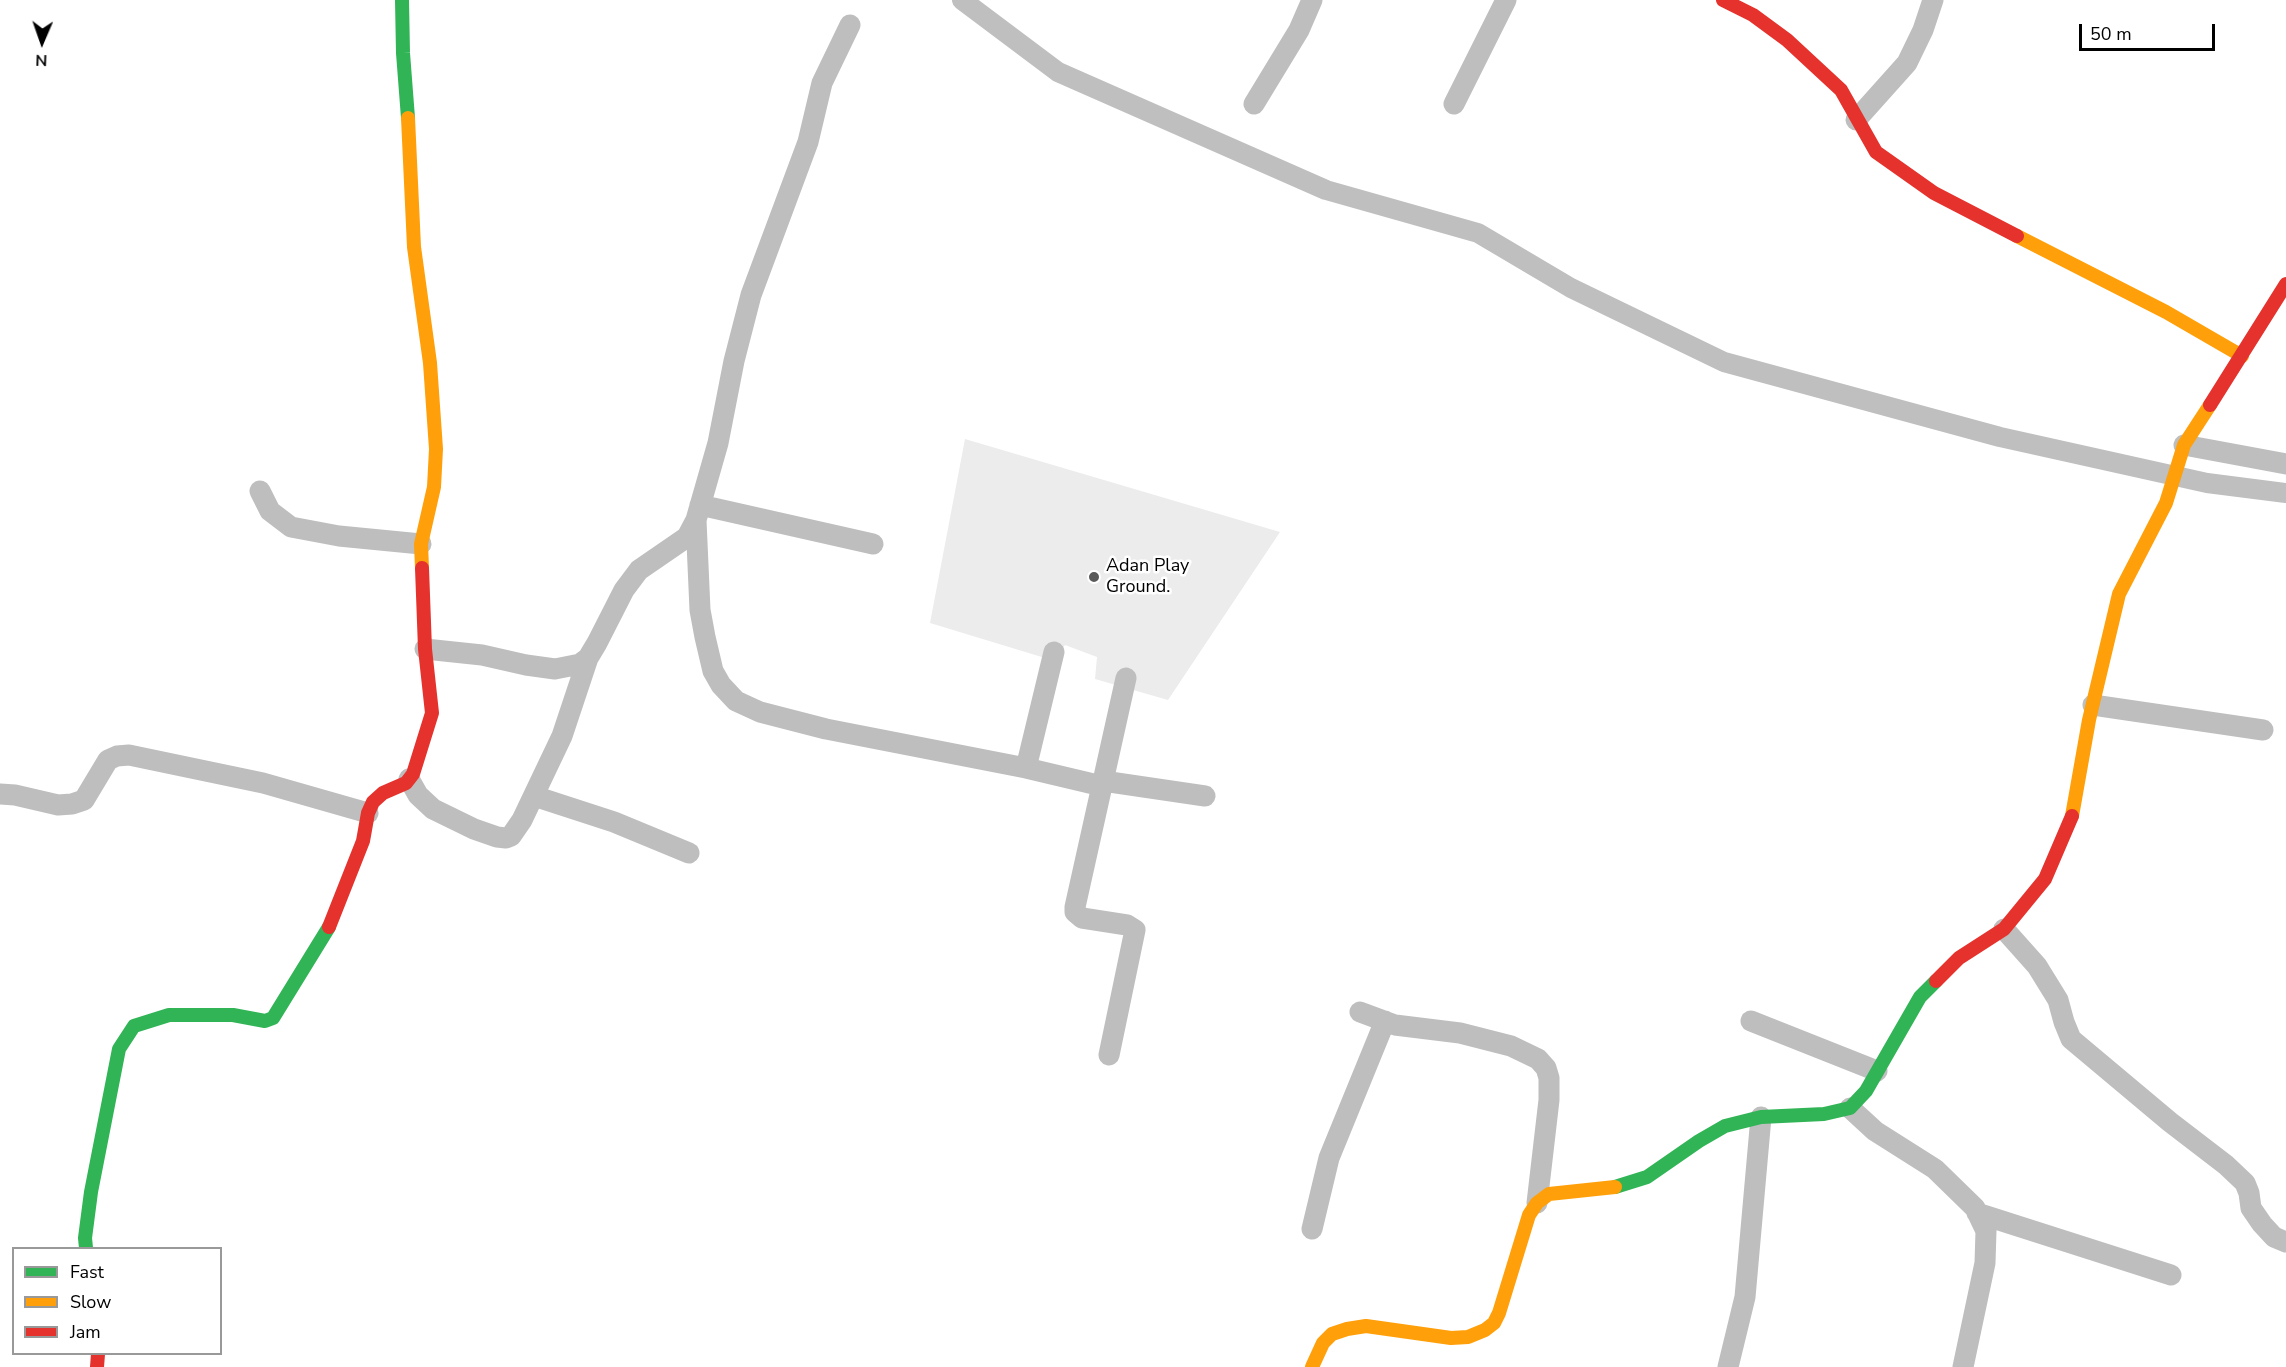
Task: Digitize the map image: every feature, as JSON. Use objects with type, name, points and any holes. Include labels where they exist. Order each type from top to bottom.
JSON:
[{"type":"street","points":[[86,1247],[91,1192],[119,1049],[134,1026],[169,1015],[233,1015],[265,1021],[273,1018],[326,934],[363,841],[368,813],[373,802],[383,793],[395,789],[413,774],[432,713],[425,650],[421,544],[434,487],[436,449],[429,363],[414,247],[402,0]]},
{"type":"street","points":[[1254,104],[1299,30],[1312,0]]},
{"type":"street","points":[[1455,104],[1506,0]]},
{"type":"street","points":[[1723,0],[1753,15],[1787,40],[1841,90],[1876,152],[1934,193],[2155,306],[2242,356]]},
{"type":"street","points":[[1856,120],[1907,63],[1923,30],[1933,0]]},
{"type":"street","points":[[409,779],[418,795],[433,809],[474,829],[497,837],[511,836],[522,820],[562,736],[588,658],[624,590],[639,570],[687,537],[698,512],[718,444],[734,361],[751,295],[808,142],[822,83],[850,25]]},
{"type":"street","points":[[1312,1367],[1323,1343],[1332,1334],[1347,1329],[1366,1326],[1451,1338],[1468,1337],[1485,1330],[1494,1323],[1499,1313],[1529,1215],[1537,1203],[1549,1194],[1607,1189],[1647,1177],[1725,1126],[1761,1117],[1824,1114],[1850,1108],[1866,1091],[1920,997],[1959,958],[2004,929],[2045,879],[2072,817],[2093,705],[2120,594],[2166,503],[2184,445],[2286,284]]},
{"type":"street","points":[[2184,445],[2286,464]]},
{"type":"street","points":[[260,491],[270,511],[291,527],[339,536],[421,544]]},
{"type":"street","points":[[698,512],[873,544]]},
{"type":"street","points":[[698,512],[700,610],[705,638],[713,671],[721,685],[736,701],[760,712],[826,729],[1102,783],[1205,796]]},
{"type":"street","points":[[425,650],[482,654],[526,665],[555,669],[580,664],[588,658]]},
{"type":"street","points":[[1026,768],[1054,652]]},
{"type":"street","points":[[1109,1055],[1135,930],[1127,925],[1082,918],[1075,912],[1075,908],[1126,678]]},
{"type":"street","points":[[2093,705],[2263,730]]},
{"type":"street","points":[[0,794],[15,795],[58,805],[72,804],[84,800],[108,760],[117,756],[129,755],[263,783],[368,813]]},
{"type":"street","points":[[534,796],[614,822],[688,853]]},
{"type":"street","points":[[2004,929],[2037,966],[2058,1000],[2071,1039],[2170,1122],[2226,1165],[2245,1183],[2251,1208],[2262,1224],[2274,1237],[2286,1242]]},
{"type":"street","points":[[1360,1012],[1395,1025],[1460,1033],[1511,1046],[1538,1059],[1546,1068],[1549,1078],[1549,1100],[1537,1203]]},
{"type":"street","points":[[1751,1021],[1877,1071]]},
{"type":"street","points":[[1312,1229],[1329,1158],[1385,1022]]},
{"type":"street","points":[[1850,1108],[1875,1131],[1935,1170],[1975,1208],[1986,1231],[1985,1263],[1963,1367]]},
{"type":"street","points":[[1728,1367],[1745,1297],[1761,1117]]},
{"type":"street","points":[[1977,1213],[2171,1275]]},
{"type":"shaded area","name":"Adan Play Ground.","points":[[965,439],[1280,532],[1168,700],[1095,679],[1097,657],[1065,645],[1055,661],[930,623]]},
{"type":"waterway","points":[[962,0],[1058,72],[1326,190],[1478,233],[1571,288],[1724,362],[2000,437],[2207,483],[2286,493]]},
{"type":"traffic: fast","points":[[402,0],[408,118]]},
{"type":"traffic: fast","points":[[86,1247],[91,1192],[119,1049],[134,1026],[169,1015],[233,1015],[265,1021],[273,1018],[329,927]]},
{"type":"traffic: fast","points":[[1615,1187],[1647,1177],[1725,1126],[1761,1117],[1824,1114],[1850,1108],[1866,1091],[1920,997],[1936,981]]},
{"type":"traffic: slow","points":[[408,118],[414,247],[430,363],[436,449],[434,487],[421,544],[422,568]]},
{"type":"traffic: slow","points":[[2017,236],[2166,312],[2242,356]]},
{"type":"traffic: slow","points":[[2072,816],[2089,720],[2119,594],[2166,503],[2184,445],[2210,405]]},
{"type":"traffic: slow","points":[[1312,1367],[1323,1343],[1332,1334],[1347,1329],[1366,1326],[1451,1338],[1468,1337],[1485,1330],[1494,1323],[1499,1313],[1529,1215],[1537,1203],[1549,1194],[1615,1187]]},
{"type":"traffic: jam","points":[[1723,0],[1753,15],[1787,40],[1841,90],[1876,152],[1934,193],[2017,236]]},
{"type":"traffic: jam","points":[[2210,405],[2286,284]]},
{"type":"traffic: jam","points":[[329,927],[363,841],[368,813],[373,802],[383,793],[406,783],[413,774],[432,713],[425,649],[422,568]]},
{"type":"traffic: jam","points":[[1936,981],[1959,958],[2004,929],[2045,879],[2072,816]]},
{"type":"traffic: jam","points":[[97,1367],[98,1355]]},
{"type":"place","name":"Adan Play Ground.","points":[[1094,577]]}]
